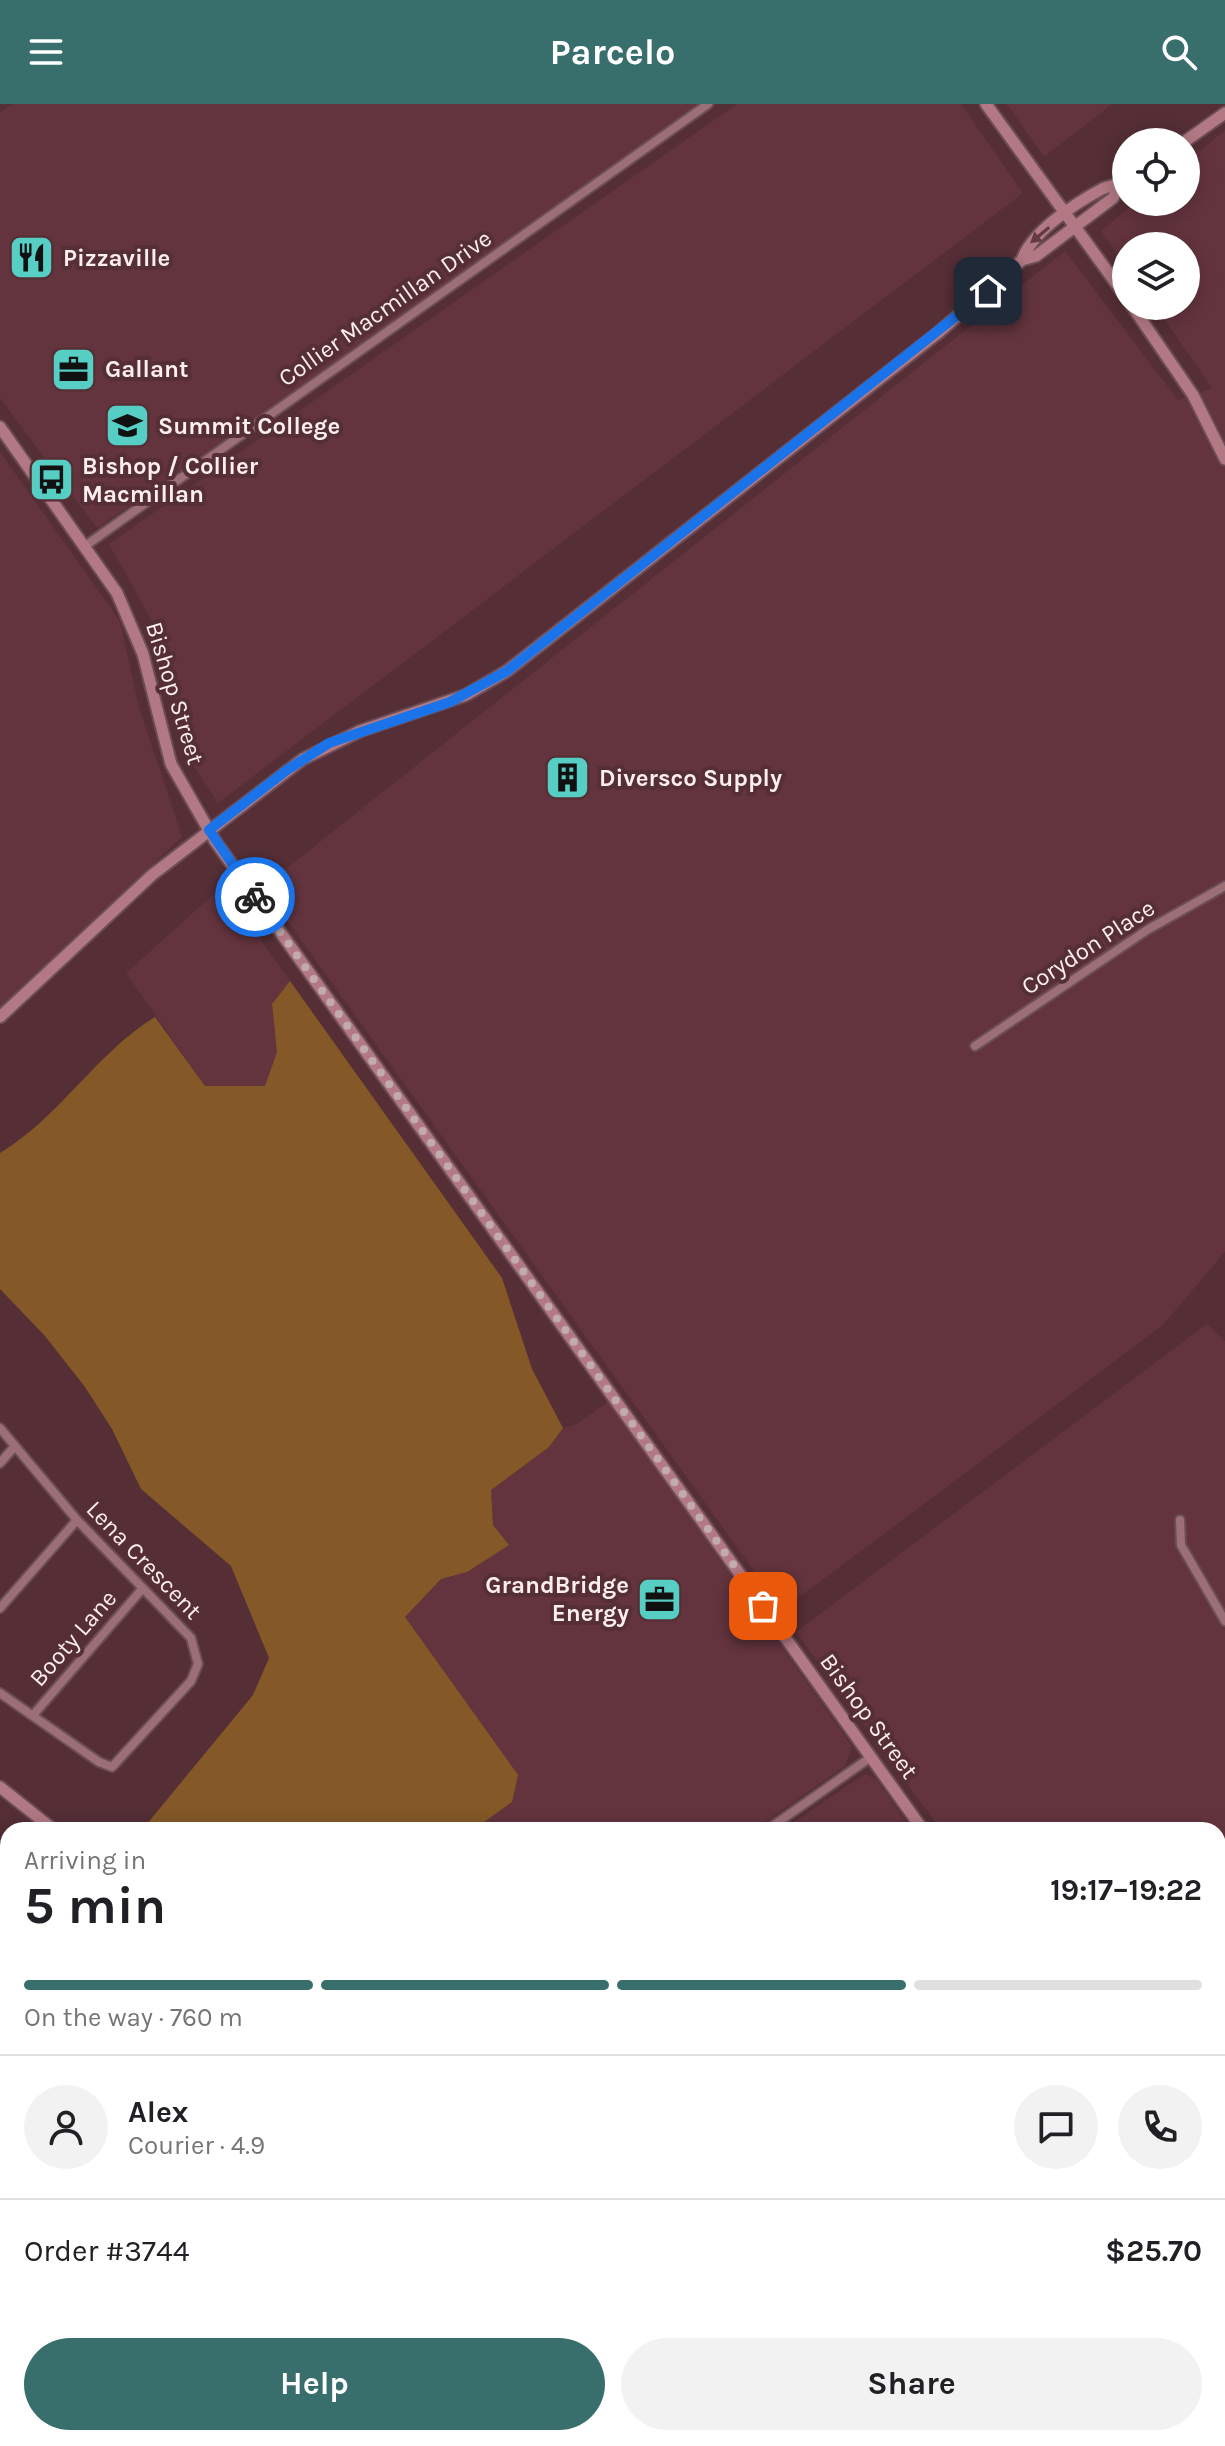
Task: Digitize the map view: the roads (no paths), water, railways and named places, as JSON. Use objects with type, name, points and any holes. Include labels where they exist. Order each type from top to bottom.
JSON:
[{"type":"street","name":"Collier Macmillan Drive","points":[[85,546],[708,104]]},
{"type":"street","points":[[986,104],[1112,278]]},
{"type":"street","points":[[1200,131],[1225,113]]},
{"type":"street","points":[[1022,260],[1027,246],[1065,215],[1105,187],[1112,185]]},
{"type":"street","points":[[0,1017],[152,875],[287,770],[329,743],[444,704],[507,671],[938,333],[1022,260],[1036,256],[1112,199]]},
{"type":"street","points":[[1142,320],[1193,395],[1225,459]]},
{"type":"street","name":"Bishop Street","points":[[0,427],[117,593],[135,633],[171,764],[209,830],[917,1822]]},
{"type":"street","name":"Corydon Place","points":[[975,1046],[1147,930],[1225,886]]},
{"type":"street","name":"Lena Crescent","points":[[0,1428],[77,1520],[191,1638],[198,1664],[191,1681],[112,1767],[99,1762],[0,1693]]},
{"type":"street","points":[[0,1463],[15,1446]]},
{"type":"street","points":[[0,1608],[77,1520]]},
{"type":"street","points":[[1180,1520],[1181,1545],[1225,1621]]},
{"type":"street","name":"Booty Lane","points":[[34,1714],[143,1588]]},
{"type":"street","points":[[778,1822],[871,1757]]},
{"type":"street","points":[[0,1787],[44,1822]]},
{"type":"place","name":"Pizzaville","points":[[32,258]]},
{"type":"place","name":"Gallant","points":[[74,369]]},
{"type":"place","name":"Summit College","points":[[127,426]]},
{"type":"place","name":"Bishop / Collier Macmillan","points":[[51,480]]},
{"type":"place","name":"Diversco Supply","points":[[568,778]]},
{"type":"place","name":"GrandBridge Energy","points":[[660,1599]]}]
